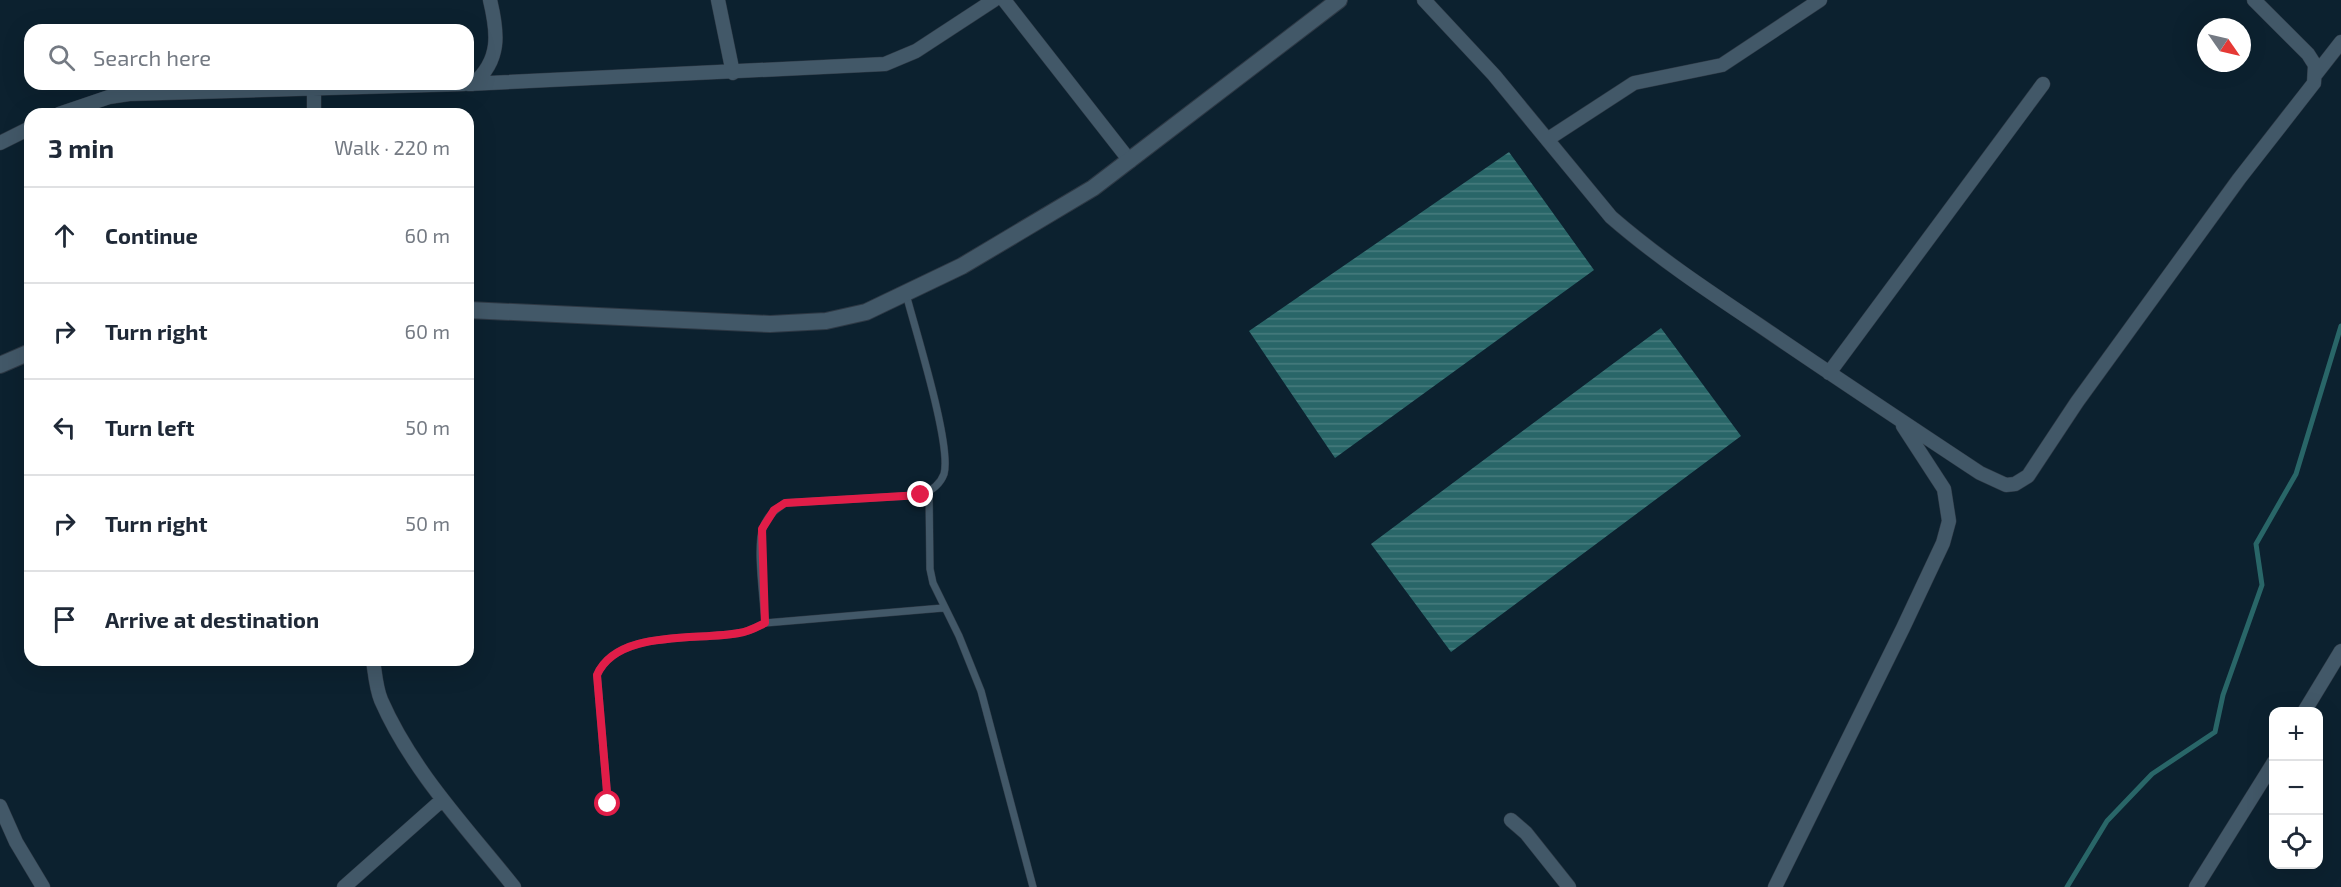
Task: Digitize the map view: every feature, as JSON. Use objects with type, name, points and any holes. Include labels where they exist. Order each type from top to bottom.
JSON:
[{"type":"street","points":[[474,80],[486,73],[495,51],[495,32],[490,0]]},
{"type":"street","points":[[718,0],[733,73]]},
{"type":"street","points":[[474,84],[885,64],[916,51],[994,0]]},
{"type":"street","points":[[1004,0],[1130,161]]},
{"type":"street","points":[[476,310],[770,324],[826,321],[866,312],[906,294],[1040,222],[1130,161],[1339,0]]},
{"type":"street","points":[[1424,0],[1487,67],[1592,195],[1634,237],[1666,262],[1899,419],[1998,483],[2015,484],[2028,476],[2076,402],[2239,180],[2308,93],[2316,74],[2341,42]]},
{"type":"street","points":[[1548,139],[1634,83],[1722,65],[1820,0]]},
{"type":"street","points":[[2254,0],[2308,54],[2315,65],[2316,74]]},
{"type":"street","points":[[1829,373],[2043,84]]},
{"type":"street","points":[[75,108],[129,94],[235,90]]},
{"type":"street","points":[[314,90],[314,108]]},
{"type":"street","points":[[0,143],[24,131]]},
{"type":"street","points":[[0,365],[24,355]]},
{"type":"street","points":[[1776,887],[1913,607],[1943,543],[1949,521],[1944,489],[1899,419]]},
{"type":"street","points":[[2306,707],[2341,651]]},
{"type":"street","points":[[374,666],[381,699],[442,800],[514,887]]},
{"type":"street","points":[[2196,887],[2269,770]]},
{"type":"street","points":[[344,887],[442,800]]},
{"type":"street","points":[[2,814],[43,887]]},
{"type":"street","points":[[1511,820],[1526,833],[1569,887]]},
{"type":"lane","points":[[765,623],[762,529],[774,510],[785,503],[921,495],[937,486],[944,474],[943,437],[906,294]]},
{"type":"lane","points":[[929,492],[930,569],[943,608],[959,636],[981,691],[1033,887]]},
{"type":"lane","points":[[608,804],[597,675],[607,659],[625,648],[645,643],[740,633],[765,623],[943,608]]},
{"type":"shaded area","points":[[1509,152],[1594,270],[1335,458],[1249,331]]},
{"type":"shaded area","points":[[1661,328],[1741,436],[1451,652],[1371,544]]},
{"type":"waterway","points":[[2067,887],[2107,821],[2152,774],[2215,732],[2223,695],[2262,585],[2256,544],[2296,474],[2341,326]]},
{"type":"route","points":[[608,804],[597,675],[607,659],[625,648],[645,643],[740,633],[765,623],[762,529],[774,510],[785,503],[921,495]]}]
